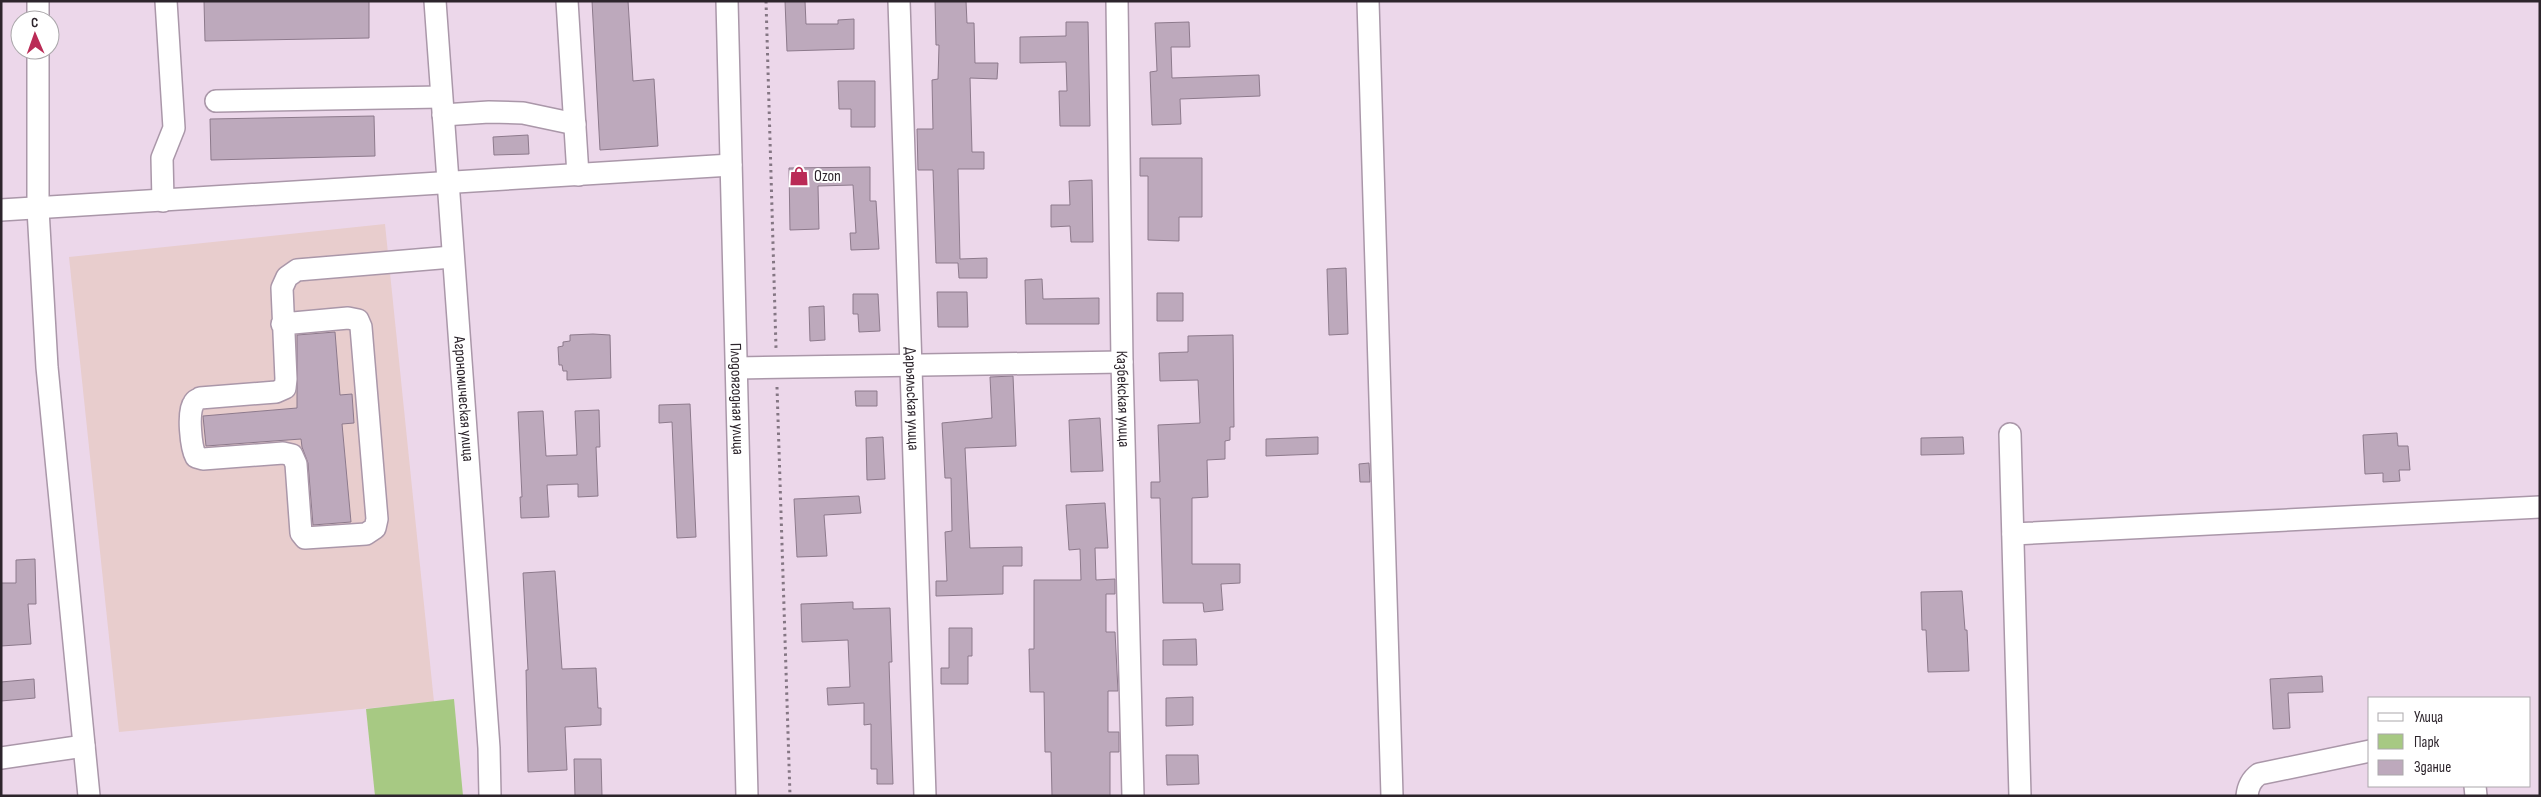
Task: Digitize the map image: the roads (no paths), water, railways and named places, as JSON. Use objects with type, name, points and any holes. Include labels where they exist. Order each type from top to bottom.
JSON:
[{"type":"street","points":[[163,201],[162,158],[174,128],[166,1]]},
{"type":"street","name":"Агрономическая улица","points":[[435,1],[446,182],[489,748],[490,796]]},
{"type":"street","points":[[566,1],[578,175]]},
{"type":"street","name":"Плодоягодная улица","points":[[727,1],[747,796]]},
{"type":"street","name":"Дарьяльская улица","points":[[899,1],[909,364],[925,796]]},
{"type":"street","name":"Казбекская улица","points":[[1117,1],[1122,362],[1133,796]]},
{"type":"street","points":[[1368,1],[1392,796]]},
{"type":"street","points":[[38,60],[38,209],[47,367],[89,796]]},
{"type":"street","points":[[216,101],[442,106],[489,112],[523,113],[575,124]]},
{"type":"street","points":[[1,210],[731,165]]},
{"type":"street","points":[[282,324],[348,318],[358,320],[362,327],[377,519],[375,528],[366,534],[305,538],[301,532],[296,464],[292,455],[283,453],[203,459],[196,457],[193,451],[190,412],[194,403],[200,398],[276,392],[285,388],[282,324],[282,288],[288,278],[297,270],[452,257]]},
{"type":"street","points":[[736,368],[1122,362]]},
{"type":"street","points":[[2010,434],[2020,796]]},
{"type":"street","points":[[2013,534],[2540,507]]},
{"type":"street","points":[[1,758],[84,746]]},
{"type":"street","points":[[2247,796],[2252,779],[2259,774],[2368,751]]},
{"type":"place","name":"Ozon","points":[[799,176]]}]
